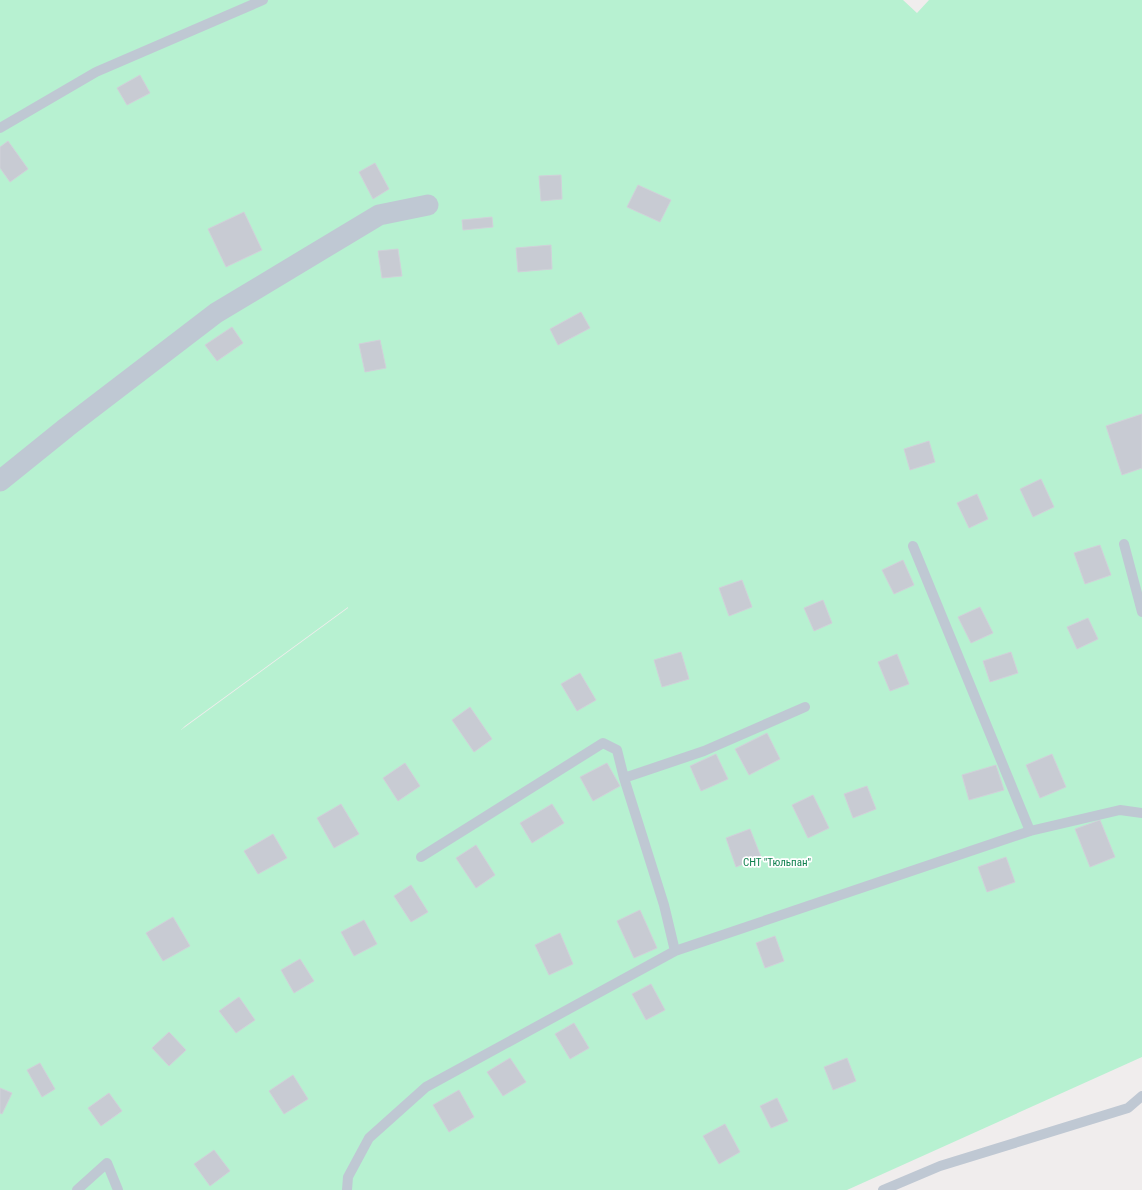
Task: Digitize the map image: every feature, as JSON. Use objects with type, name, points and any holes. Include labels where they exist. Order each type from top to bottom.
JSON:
[{"type":"street","points":[[0,481],[67,427],[216,313],[379,215],[428,205]]},
{"type":"lane","points":[[0,128],[96,72],[263,0]]},
{"type":"lane","points":[[1124,544],[1142,612]]},
{"type":"lane","points":[[913,546],[1030,831]]},
{"type":"lane","points":[[624,778],[704,751],[805,707]]},
{"type":"lane","points":[[420,857],[602,744],[617,750],[624,778],[664,905],[675,951]]},
{"type":"lane","points":[[347,1190],[348,1177],[369,1138],[426,1087],[675,951],[1030,831],[1120,810],[1142,813]]},
{"type":"lane","points":[[882,1190],[940,1166],[1128,1108],[1142,1096]]},
{"type":"lane","points":[[77,1190],[107,1162],[118,1190]]},
{"type":"green space","name":"СНТ \"Тюльпан\"","points":[[0,0],[903,0],[917,13],[929,0],[1142,0],[1142,1057],[847,1190],[0,1190]],"holes":[[[348,607],[348,608],[181,730]]]},
{"type":"building","points":[[140,75],[150,93],[127,105],[117,88]]},
{"type":"building","points":[[8,141],[28,169],[10,182],[0,168],[0,147]]},
{"type":"building","points":[[375,163],[389,189],[373,199],[359,172]]},
{"type":"building","points":[[561,175],[562,199],[541,201],[539,176]]},
{"type":"building","points":[[638,185],[671,200],[660,222],[627,207]]},
{"type":"building","points":[[244,212],[262,250],[226,267],[208,229]]},
{"type":"building","points":[[492,217],[493,227],[463,230],[462,220]]},
{"type":"building","points":[[551,245],[552,269],[518,272],[516,248]]},
{"type":"building","points":[[398,249],[402,276],[382,278],[378,251]]},
{"type":"building","points":[[581,312],[590,328],[558,345],[550,329]]},
{"type":"building","points":[[232,327],[243,343],[217,361],[205,345]]},
{"type":"building","points":[[380,340],[386,368],[365,372],[359,344]]},
{"type":"building","points":[[1142,414],[1142,468],[1122,475],[1106,426]]},
{"type":"building","points":[[929,441],[935,462],[910,470],[904,449]]},
{"type":"building","points":[[1041,479],[1054,507],[1033,517],[1020,489]]},
{"type":"building","points":[[977,494],[988,519],[969,528],[957,503]]},
{"type":"building","points":[[1100,545],[1111,575],[1085,584],[1074,553]]},
{"type":"building","points":[[903,560],[914,585],[894,594],[882,570]]},
{"type":"building","points":[[742,580],[752,607],[729,616],[719,588]]},
{"type":"building","points":[[823,600],[832,623],[814,631],[804,608]]},
{"type":"building","points":[[980,607],[993,633],[971,643],[958,617]]},
{"type":"building","points":[[1088,618],[1098,639],[1077,649],[1067,627]]},
{"type":"building","points":[[681,652],[689,679],[662,687],[654,660]]},
{"type":"building","points":[[1011,652],[1018,673],[990,682],[983,661]]},
{"type":"building","points":[[897,654],[909,684],[890,691],[878,662]]},
{"type":"building","points":[[580,673],[596,700],[577,711],[561,684]]},
{"type":"building","points":[[470,707],[492,739],[474,752],[452,720]]},
{"type":"building","points":[[767,733],[780,759],[749,775],[735,749]]},
{"type":"building","points":[[716,754],[728,779],[701,791],[690,766]]},
{"type":"building","points":[[1052,754],[1066,787],[1040,798],[1026,765]]},
{"type":"building","points":[[405,763],[420,786],[398,801],[383,778]]},
{"type":"building","points":[[607,763],[620,786],[593,801],[580,777]]},
{"type":"building","points":[[996,765],[1004,790],[969,800],[962,775]]},
{"type":"building","points":[[867,786],[876,809],[853,818],[844,794]]},
{"type":"building","points":[[813,795],[829,828],[808,838],[792,805]]},
{"type":"building","points":[[341,804],[359,834],[334,848],[317,818]]},
{"type":"building","points":[[552,804],[564,823],[532,843],[520,823]]},
{"type":"building","points":[[1100,820],[1115,857],[1090,867],[1075,829]]},
{"type":"building","points":[[750,829],[761,857],[736,867],[726,838]]},
{"type":"building","points":[[273,834],[287,858],[258,874],[244,851]]},
{"type":"building","points":[[476,845],[495,875],[476,888],[456,858]]},
{"type":"building","points":[[1006,857],[1015,882],[987,892],[978,867]]},
{"type":"building","points":[[411,885],[428,912],[411,922],[394,896]]},
{"type":"building","points":[[640,910],[657,948],[634,958],[617,921]]},
{"type":"building","points":[[173,917],[190,946],[163,961],[146,933]]},
{"type":"building","points":[[364,920],[377,944],[354,956],[341,932]]},
{"type":"building","points":[[560,933],[573,964],[549,975],[535,945]]},
{"type":"building","points":[[775,936],[784,961],[765,968],[756,943]]},
{"type":"building","points":[[300,959],[314,981],[294,993],[281,970]]},
{"type":"building","points":[[651,984],[665,1010],[646,1020],[632,994]]},
{"type":"building","points":[[239,997],[255,1020],[236,1033],[219,1011]]},
{"type":"building","points":[[574,1023],[589,1048],[570,1059],[555,1034]]},
{"type":"building","points":[[169,1032],[186,1050],[169,1066],[152,1048]]},
{"type":"building","points":[[510,1058],[526,1082],[503,1096],[487,1072]]},
{"type":"building","points":[[847,1058],[856,1081],[833,1090],[824,1067]]},
{"type":"building","points":[[40,1063],[55,1089],[42,1097],[27,1070]]},
{"type":"building","points":[[293,1075],[308,1099],[284,1114],[269,1091]]},
{"type":"building","points":[[0,1088],[12,1093],[2,1114],[0,1113]]},
{"type":"building","points":[[459,1090],[474,1117],[449,1132],[433,1105]]},
{"type":"building","points":[[109,1093],[122,1111],[101,1126],[88,1108]]},
{"type":"building","points":[[777,1098],[788,1121],[771,1128],[760,1106]]},
{"type":"building","points":[[725,1124],[740,1152],[719,1164],[703,1136]]},
{"type":"building","points":[[214,1150],[230,1171],[210,1186],[194,1164]]}]
